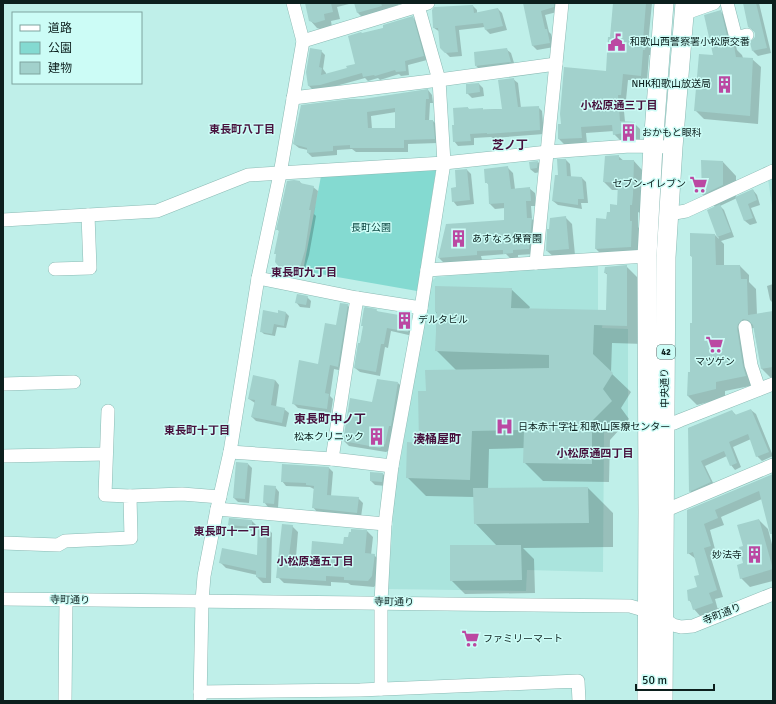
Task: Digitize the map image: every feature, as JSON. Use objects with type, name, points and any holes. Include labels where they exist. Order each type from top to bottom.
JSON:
[{"type":"highway","name":"中央通り","points":[[647,701],[655,615],[656,422],[647,256],[653,146],[664,3]]},
{"type":"highway","name":"中央通り","points":[[656,422],[673,147],[684,8]]},
{"type":"highway","name":"中央通り","points":[[655,615],[663,701]]},
{"type":"street","points":[[293,3],[303,41],[280,174],[258,278],[230,452],[218,503],[204,576],[200,697],[360,696],[381,690],[578,681],[579,701]]},
{"type":"street","points":[[536,263],[562,3]]},
{"type":"street","points":[[684,8],[714,3]]},
{"type":"street","points":[[727,3],[736,38],[747,35]]},
{"type":"street","points":[[303,41],[423,5],[439,80],[444,162],[421,308],[392,466],[385,524],[381,602],[381,690]]},
{"type":"street","points":[[293,98],[556,64]]},
{"type":"street","points":[[3,220],[157,210],[248,176],[444,162],[630,146],[673,147]]},
{"type":"street","points":[[669,214],[686,211],[773,171]]},
{"type":"street","points":[[55,269],[90,268],[88,215]]},
{"type":"street","points":[[426,270],[647,256]]},
{"type":"street","points":[[258,278],[357,298],[421,308]]},
{"type":"street","points":[[332,459],[357,298]]},
{"type":"street","points":[[745,327],[750,365],[759,389]]},
{"type":"street","points":[[3,384],[74,382]]},
{"type":"street","points":[[656,422],[674,423],[773,384]]},
{"type":"street","points":[[108,411],[105,495],[130,496],[182,494],[218,503],[385,524]]},
{"type":"street","points":[[230,452],[332,459],[392,466]]},
{"type":"street","points":[[3,456],[106,454]]},
{"type":"street","points":[[656,511],[773,465]]},
{"type":"street","points":[[3,543],[58,545],[65,541],[131,538],[130,496]]},
{"type":"street","name":"寺町通り","points":[[3,599],[381,602],[630,606],[681,627],[693,626],[773,594]]},
{"type":"street","points":[[65,701],[66,600]]},
{"type":"shaded area","points":[[773,177],[773,212],[768,179]]},
{"type":"shaded area","name":"日本赤十字社 和歌山医療センター","points":[[598,263],[598,318],[603,318],[602,328],[628,329],[628,427],[604,427],[603,572],[527,570],[526,591],[388,589],[395,490],[432,281],[436,277]]},
{"type":"green space","name":"長町公園","points":[[436,170],[417,291],[303,271],[321,176]]},
{"type":"building","points":[[305,3],[331,3],[333,12],[324,14],[325,20],[315,23],[309,21]]},
{"type":"building","points":[[354,3],[381,3],[382,6],[357,13]]},
{"type":"building","points":[[523,3],[554,3],[554,7],[541,11],[550,43],[532,46]]},
{"type":"building","points":[[613,3],[646,3],[643,40],[646,40],[645,50],[643,50],[641,76],[623,74],[621,95],[618,95],[620,121],[635,122],[634,137],[623,136],[623,133],[613,135],[612,125],[581,127],[582,138],[558,139],[558,124],[561,124],[560,114],[564,67],[606,71],[608,37],[610,37]]},
{"type":"building","points":[[743,3],[756,3],[767,48],[752,51],[750,42],[755,37],[755,33],[748,27]]},
{"type":"building","points":[[473,5],[474,13],[498,8],[503,26],[485,30],[483,23],[455,26],[458,52],[445,53],[440,48],[438,28],[433,28],[432,10],[434,7]]},
{"type":"building","name":"NHK和歌山放送局","points":[[721,10],[728,40],[734,46],[736,57],[753,58],[750,116],[694,111],[699,54],[713,55],[704,15]]},
{"type":"building","points":[[413,16],[424,56],[405,61],[406,71],[396,72],[395,70],[375,76],[363,77],[362,73],[320,85],[308,86],[306,72],[310,48],[322,50],[319,67],[322,68],[321,75],[347,68],[346,66],[355,64],[348,36],[383,28],[383,25]]},
{"type":"building","points":[[507,48],[511,62],[475,66],[474,52]]},
{"type":"building","points":[[514,78],[518,107],[539,106],[540,130],[470,134],[471,141],[453,142],[453,108],[483,108],[483,110],[502,109],[498,80]]},
{"type":"building","points":[[479,83],[480,92],[466,94],[466,84]]},
{"type":"building","points":[[428,89],[429,99],[426,99],[425,120],[433,120],[435,139],[404,140],[404,148],[350,148],[350,145],[333,146],[333,151],[307,153],[307,148],[293,144],[301,105],[350,99],[363,99]],"holes":[[[395,108],[395,128],[368,128],[367,112]]]},
{"type":"building","points":[[619,155],[619,160],[634,160],[633,195],[632,205],[630,205],[630,221],[632,221],[631,247],[595,249],[596,218],[606,219],[607,212],[610,212],[610,204],[617,205],[618,183],[603,182],[605,156]]},
{"type":"building","points":[[557,159],[566,159],[567,176],[582,177],[584,199],[578,199],[578,205],[552,201],[555,175],[558,175]]},
{"type":"building","points":[[701,160],[723,161],[723,185],[702,195]]},
{"type":"building","points":[[538,161],[537,168],[530,169],[529,162]]},
{"type":"building","points":[[508,166],[511,189],[530,187],[531,201],[526,201],[527,218],[532,218],[529,249],[513,250],[513,253],[503,254],[503,250],[477,251],[477,255],[438,258],[446,224],[504,220],[504,203],[489,204],[488,183],[485,183],[484,169]]},
{"type":"building","points":[[467,169],[470,200],[452,202],[451,188],[456,187],[455,170]]},
{"type":"building","points":[[294,180],[314,186],[309,210],[311,210],[305,250],[299,271],[279,267],[275,262],[276,254],[274,254],[279,230],[276,230],[287,181]]},
{"type":"building","points":[[753,189],[757,200],[748,204],[753,218],[744,221],[735,197]]},
{"type":"building","points":[[720,204],[731,232],[717,237],[707,210]]},
{"type":"building","points":[[566,216],[569,249],[546,251],[547,229],[549,229],[550,218]]},
{"type":"building","points":[[690,233],[715,234],[716,265],[740,265],[741,279],[747,279],[748,315],[773,311],[773,367],[761,369],[753,325],[748,320],[743,319],[738,324],[737,328],[746,376],[716,382],[716,389],[687,396],[688,372],[690,372],[690,323],[692,323],[692,256],[690,256]]},
{"type":"building","points":[[627,265],[627,326],[594,325],[593,354],[613,373],[603,389],[612,401],[592,421],[592,464],[523,463],[524,430],[472,431],[470,480],[406,478],[407,442],[419,443],[418,391],[426,391],[425,370],[549,368],[549,355],[435,351],[437,312],[435,312],[435,286],[512,288],[511,308],[606,310],[607,273],[604,273],[605,267]]},
{"type":"building","points":[[297,294],[308,296],[306,305],[295,303]]},
{"type":"building","points":[[340,303],[348,304],[338,367],[330,365],[325,393],[329,394],[327,409],[292,404],[299,360],[318,364],[325,323],[336,325]]},
{"type":"building","points":[[365,307],[377,309],[376,311],[399,315],[399,313],[412,315],[408,332],[387,328],[384,344],[381,344],[376,372],[354,368],[358,343],[360,343],[363,326],[361,326]]},
{"type":"building","points":[[263,310],[278,313],[278,310],[286,312],[284,326],[274,324],[272,334],[260,332]]},
{"type":"building","points":[[253,375],[275,380],[271,405],[285,408],[282,423],[251,417],[255,400],[248,399]]},
{"type":"building","points":[[377,379],[398,382],[391,426],[389,426],[385,444],[380,448],[343,441],[350,398],[372,402]]},
{"type":"building","points":[[751,409],[769,452],[756,457],[748,434],[729,442],[737,463],[730,466],[724,451],[701,461],[711,482],[689,492],[688,428],[732,410],[735,415]]},
{"type":"building","points":[[236,462],[248,463],[245,499],[233,498]]},
{"type":"building","points":[[282,464],[329,467],[327,495],[359,497],[357,513],[312,508],[314,486],[306,485],[306,483],[281,482]]},
{"type":"building","points":[[370,472],[383,473],[382,482],[370,481]]},
{"type":"building","points":[[773,474],[773,534],[770,534],[759,491],[715,510],[718,518],[704,524],[711,546],[704,548],[717,590],[709,593],[713,603],[693,610],[690,600],[688,601],[687,590],[697,587],[694,576],[699,575],[693,552],[687,554],[687,510]]},
{"type":"building","points":[[264,485],[276,486],[274,504],[263,503]]},
{"type":"building","points":[[588,487],[589,523],[474,524],[473,488]]},
{"type":"building","points":[[229,518],[252,520],[252,527],[228,525]]},
{"type":"building","name":"妙法寺","points":[[759,519],[773,569],[740,579],[737,565],[743,563],[739,547],[743,546],[737,525]]},
{"type":"building","points":[[282,524],[293,525],[289,556],[311,556],[312,541],[343,544],[344,537],[348,537],[351,529],[367,530],[365,553],[375,554],[372,576],[368,581],[344,580],[344,577],[326,576],[326,581],[276,578]]},
{"type":"building","points":[[258,526],[267,526],[266,578],[256,577],[256,571],[219,563],[222,548],[257,555]]},
{"type":"building","points":[[450,545],[521,545],[522,580],[450,581]]},
{"type":"place","name":"和歌山西警察署小松原交番","points":[[617,42]]},
{"type":"place","name":"NHK和歌山放送局","points":[[724,84]]},
{"type":"place","name":"おかもと眼科","points":[[629,133]]},
{"type":"place","name":"セブン-イレブン","points":[[699,184]]},
{"type":"place","name":"あすなろ保育園","points":[[459,239]]},
{"type":"place","name":"デルタビル","points":[[405,320]]},
{"type":"place","name":"マツゲン","points":[[715,345]]},
{"type":"place","name":"日本赤十字社 和歌山医療センター","points":[[505,427]]},
{"type":"place","name":"松本クリニック","points":[[377,437]]},
{"type":"place","name":"妙法寺","points":[[755,555]]},
{"type":"place","name":"ファミリーマート","points":[[470,639]]},
{"type":"district","name":"小松原通三丁目","points":[[619,105]]},
{"type":"district","name":"東長町八丁目","points":[[242,129]]},
{"type":"district","name":"芝ノ丁","points":[[510,145]]},
{"type":"district","name":"東長町九丁目","points":[[304,272]]},
{"type":"district","name":"東長町中ノ丁","points":[[330,419]]},
{"type":"district","name":"東長町十丁目","points":[[197,430]]},
{"type":"district","name":"湊桶屋町","points":[[437,439]]},
{"type":"district","name":"小松原通四丁目","points":[[595,453]]},
{"type":"district","name":"東長町十一丁目","points":[[232,531]]},
{"type":"district","name":"小松原通五丁目","points":[[315,561]]}]
